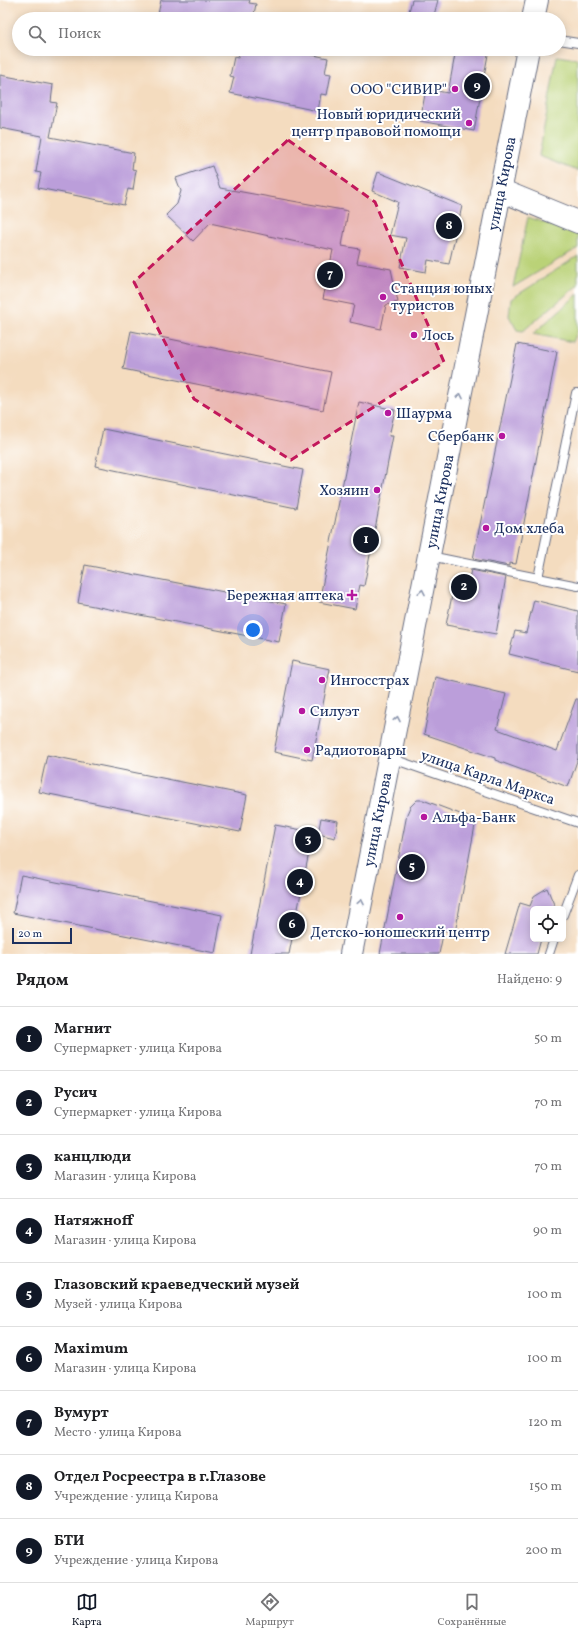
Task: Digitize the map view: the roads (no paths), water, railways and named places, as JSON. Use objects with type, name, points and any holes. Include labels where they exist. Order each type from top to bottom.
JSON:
[{"type":"main road","points":[[534,12],[537,0]]},
{"type":"main road","name":"улица Кирова","points":[[351,954],[527,56]]},
{"type":"main road","points":[[500,190],[578,222]]},
{"type":"lane","points":[[566,41],[578,43]]},
{"type":"lane","points":[[538,578],[576,393],[578,393]]},
{"type":"lane","points":[[429,556],[578,586]]},
{"type":"lane","name":"улица Карла Маркса","points":[[389,758],[578,823]]},
{"type":"lane","points":[[566,907],[578,875]]},
{"type":"lane","points":[[549,954],[553,942]]},
{"type":"place","name":"БТИ","points":[[477,86]]},
{"type":"place","name":"ООО \"СИВИР\"","points":[[455,89]]},
{"type":"place","name":"Новый юридический центр правовой помощи","points":[[469,123]]},
{"type":"place","name":"Отдел Росреестра в г.Глазове","points":[[449,226]]},
{"type":"place","name":"Вумурт","points":[[330,275]]},
{"type":"place","name":"Станция юных туристов","points":[[383,297]]},
{"type":"place","name":"Лось","points":[[414,335]]},
{"type":"place","name":"Шаурма","points":[[388,413]]},
{"type":"place","name":"Сбербанк","points":[[502,436]]},
{"type":"place","name":"Хозяин","points":[[377,490]]},
{"type":"place","name":"Дом хлеба","points":[[486,528]]},
{"type":"place","name":"Магнит","points":[[366,540]]},
{"type":"place","name":"Русич","points":[[464,587]]},
{"type":"place","name":"Бережная аптека","points":[[352,595]]},
{"type":"place","name":"Ингосстрах","points":[[322,680]]},
{"type":"place","name":"Силуэт","points":[[302,711]]},
{"type":"place","name":"Радиотовары","points":[[307,750]]},
{"type":"place","name":"Альфа-Банк","points":[[424,817]]},
{"type":"place","name":"канцлюди","points":[[308,840]]},
{"type":"place","name":"Глазовский краеведческий музей","points":[[412,867]]},
{"type":"place","name":"Натяжноff","points":[[300,882]]},
{"type":"place","name":"Детско-юношеский центр","points":[[400,917]]},
{"type":"place","name":"Maximum","points":[[292,925]]}]
